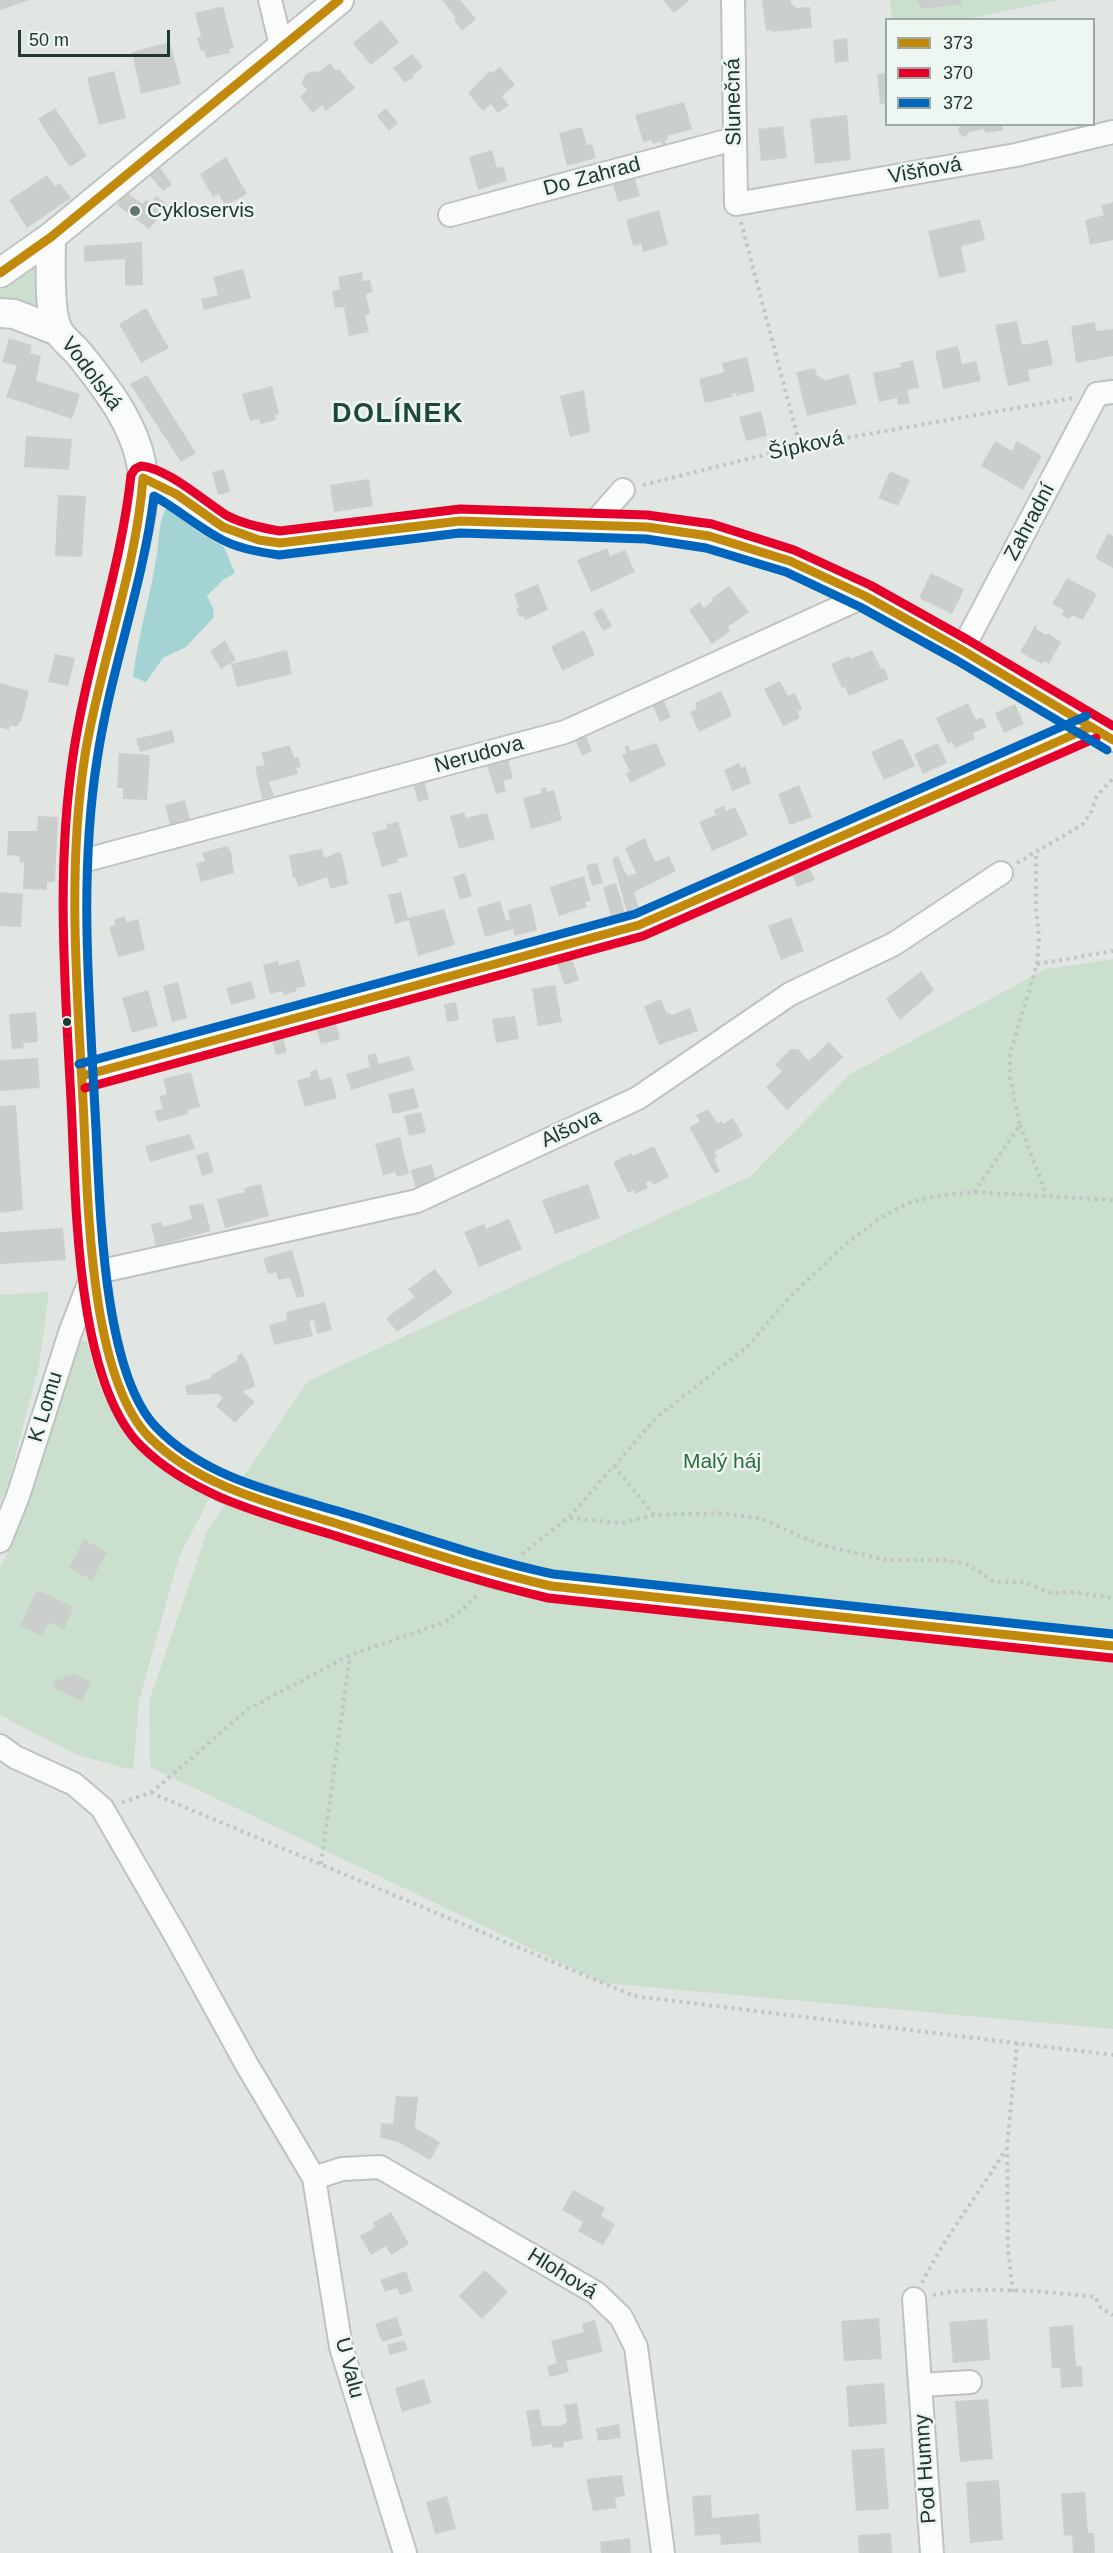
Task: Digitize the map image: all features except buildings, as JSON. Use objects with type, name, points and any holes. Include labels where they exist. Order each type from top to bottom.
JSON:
[{"type":"street","points":[[270,0],[282,49]]},
{"type":"street","points":[[0,273],[51,237],[339,0]]},
{"type":"street","name":"Slunečná","points":[[733,0],[736,204]]},
{"type":"street","name":"Višňová","points":[[736,204],[1016,155],[1113,132]]},
{"type":"street","name":"Do Zahrad","points":[[450,214],[734,139]]},
{"type":"street","name":"Vodolská","points":[[51,237],[52,305],[58,331],[70,342],[108,389],[126,420],[137,448],[143,478],[137,530],[85,757],[75,863],[75,950],[93,1273],[108,1350],[118,1386],[129,1411],[151,1439],[184,1465],[223,1487],[497,1574],[550,1586],[1113,1646]]},
{"type":"street","points":[[0,314],[14,314],[58,331]]},
{"type":"street","name":"Zahradní","points":[[962,650],[1105,393]]},
{"type":"street","points":[[143,478],[176,494],[223,527],[259,540],[280,543],[460,521],[647,527],[709,536],[790,561],[865,596],[962,650],[1113,740]]},
{"type":"street","points":[[592,525],[623,490]]},
{"type":"street","name":"Nerudova","points":[[75,863],[565,732],[865,596]]},
{"type":"street","points":[[82,1076],[639,926],[1091,727]]},
{"type":"street","name":"Alšova","points":[[93,1273],[417,1202],[638,1098],[790,994],[894,944],[1001,873]]},
{"type":"street","name":"K Lomu","points":[[0,1541],[18,1496],[63,1354],[93,1273]]},
{"type":"street","points":[[0,1746],[15,1757],[74,1784],[102,1808],[247,2065],[314,2178]]},
{"type":"street","name":"Hlohová","points":[[314,2178],[342,2169],[380,2167],[596,2292],[621,2317],[636,2347],[663,2553]]},
{"type":"street","name":"U Valu","points":[[314,2178],[341,2347],[405,2553]]},
{"type":"street","name":"Pod Humny","points":[[914,2300],[932,2553]]},
{"type":"street","name":"Pod Humny","points":[[920,2385],[970,2382]]},
{"type":"path","points":[[736,204],[800,446]]},
{"type":"path","name":"Šípková","points":[[623,490],[800,446],[1105,393]]},
{"type":"path","points":[[1001,873],[1083,824],[1097,796],[1113,777]]},
{"type":"path","points":[[1036,852],[1036,907],[1039,938],[1037,964],[1010,1054],[1010,1078],[1020,1125],[1047,1196]]},
{"type":"path","points":[[1037,964],[1113,951]]},
{"type":"path","points":[[974,1192],[1020,1125]]},
{"type":"path","points":[[102,1808],[151,1793],[248,1709],[350,1655],[443,1623],[461,1611],[497,1574],[569,1517],[657,1417],[748,1346],[786,1301],[842,1247],[880,1218],[908,1203],[936,1196],[974,1192],[1113,1200]]},
{"type":"path","points":[[614,1466],[654,1515]]},
{"type":"path","points":[[569,1517],[621,1523],[654,1515],[717,1513],[760,1518],[818,1544],[886,1560],[947,1560],[969,1565],[994,1582],[1026,1583],[1051,1593],[1071,1592],[1113,1598]]},
{"type":"path","points":[[321,1864],[350,1655]]},
{"type":"path","points":[[151,1793],[634,1996],[1113,2055]]},
{"type":"path","points":[[1013,2292],[1009,2270],[1007,2147],[1017,2043]]},
{"type":"path","points":[[914,2300],[937,2254],[970,2207],[1007,2147]]},
{"type":"path","points":[[914,2300],[940,2293],[1013,2292],[1095,2298],[1101,2308],[1113,2315]]},
{"type":"green space","points":[[890,0],[1058,0],[972,18],[892,18]]},
{"type":"green space","points":[[35,266],[38,306],[0,298],[0,290]]},
{"type":"green space","name":"Malý háj","points":[[1113,959],[1113,2029],[603,1983],[150,1767],[149,1701],[208,1529],[308,1381],[751,1176],[850,1074],[1046,969]]},
{"type":"green space","points":[[49,1292],[39,1366],[7,1488],[0,1502],[0,1295]]},
{"type":"green space","points":[[75,1341],[87,1341],[105,1398],[137,1445],[176,1478],[210,1497],[179,1557],[139,1701],[133,1770],[77,1755],[0,1715],[0,1566],[6,1557],[43,1456]]},
{"type":"water","points":[[166,508],[198,532],[224,547],[235,573],[223,580],[207,596],[213,608],[214,617],[186,647],[163,658],[146,682],[133,677],[158,547],[160,524]]},
{"type":"transit line","name":"373","points":[[0,273],[51,237],[339,0]]},
{"type":"transit line","name":"370","points":[[1112,1658],[548,1598],[451,1572],[270,1516],[215,1495],[164,1465],[141,1446],[119,1416],[102,1377],[91,1331],[78,1232],[63,928],[63,885],[68,799],[79,721],[120,546],[131,475],[141,466],[151,468],[174,479],[232,518],[280,531],[460,509],[647,515],[712,524],[794,550],[870,585],[1113,726]]},
{"type":"transit line","name":"373","points":[[1113,740],[962,650],[865,596],[790,561],[709,536],[647,527],[460,521],[280,543],[259,540],[223,527],[176,494],[143,478],[126,582],[99,686],[85,755],[79,798],[75,885],[76,972],[87,1182],[95,1278],[102,1326],[113,1370],[129,1408],[149,1437],[170,1456],[219,1484],[246,1495],[476,1567],[551,1586],[1113,1646]]},
{"type":"transit line","name":"372","points":[[1107,750],[956,660],[860,607],[786,572],[706,548],[646,539],[460,533],[279,555],[247,549],[224,541],[154,496],[142,563],[110,694],[97,760],[88,847],[87,935],[99,1186],[106,1276],[113,1321],[123,1363],[137,1399],[155,1426],[199,1461],[251,1485],[279,1494],[481,1555],[553,1574],[1113,1634]]},
{"type":"transit line","name":"372","points":[[79,1064],[635,914],[1086,716]]},
{"type":"transit line","name":"373","points":[[82,1076],[639,925],[1091,727]]},
{"type":"transit line","name":"370","points":[[85,1088],[643,936],[1096,738]]},
{"type":"place","name":"Cykloservis","points":[[135,211]]},
{"type":"district","name":"DOLÍNEK","points":[[398,415]]}]
